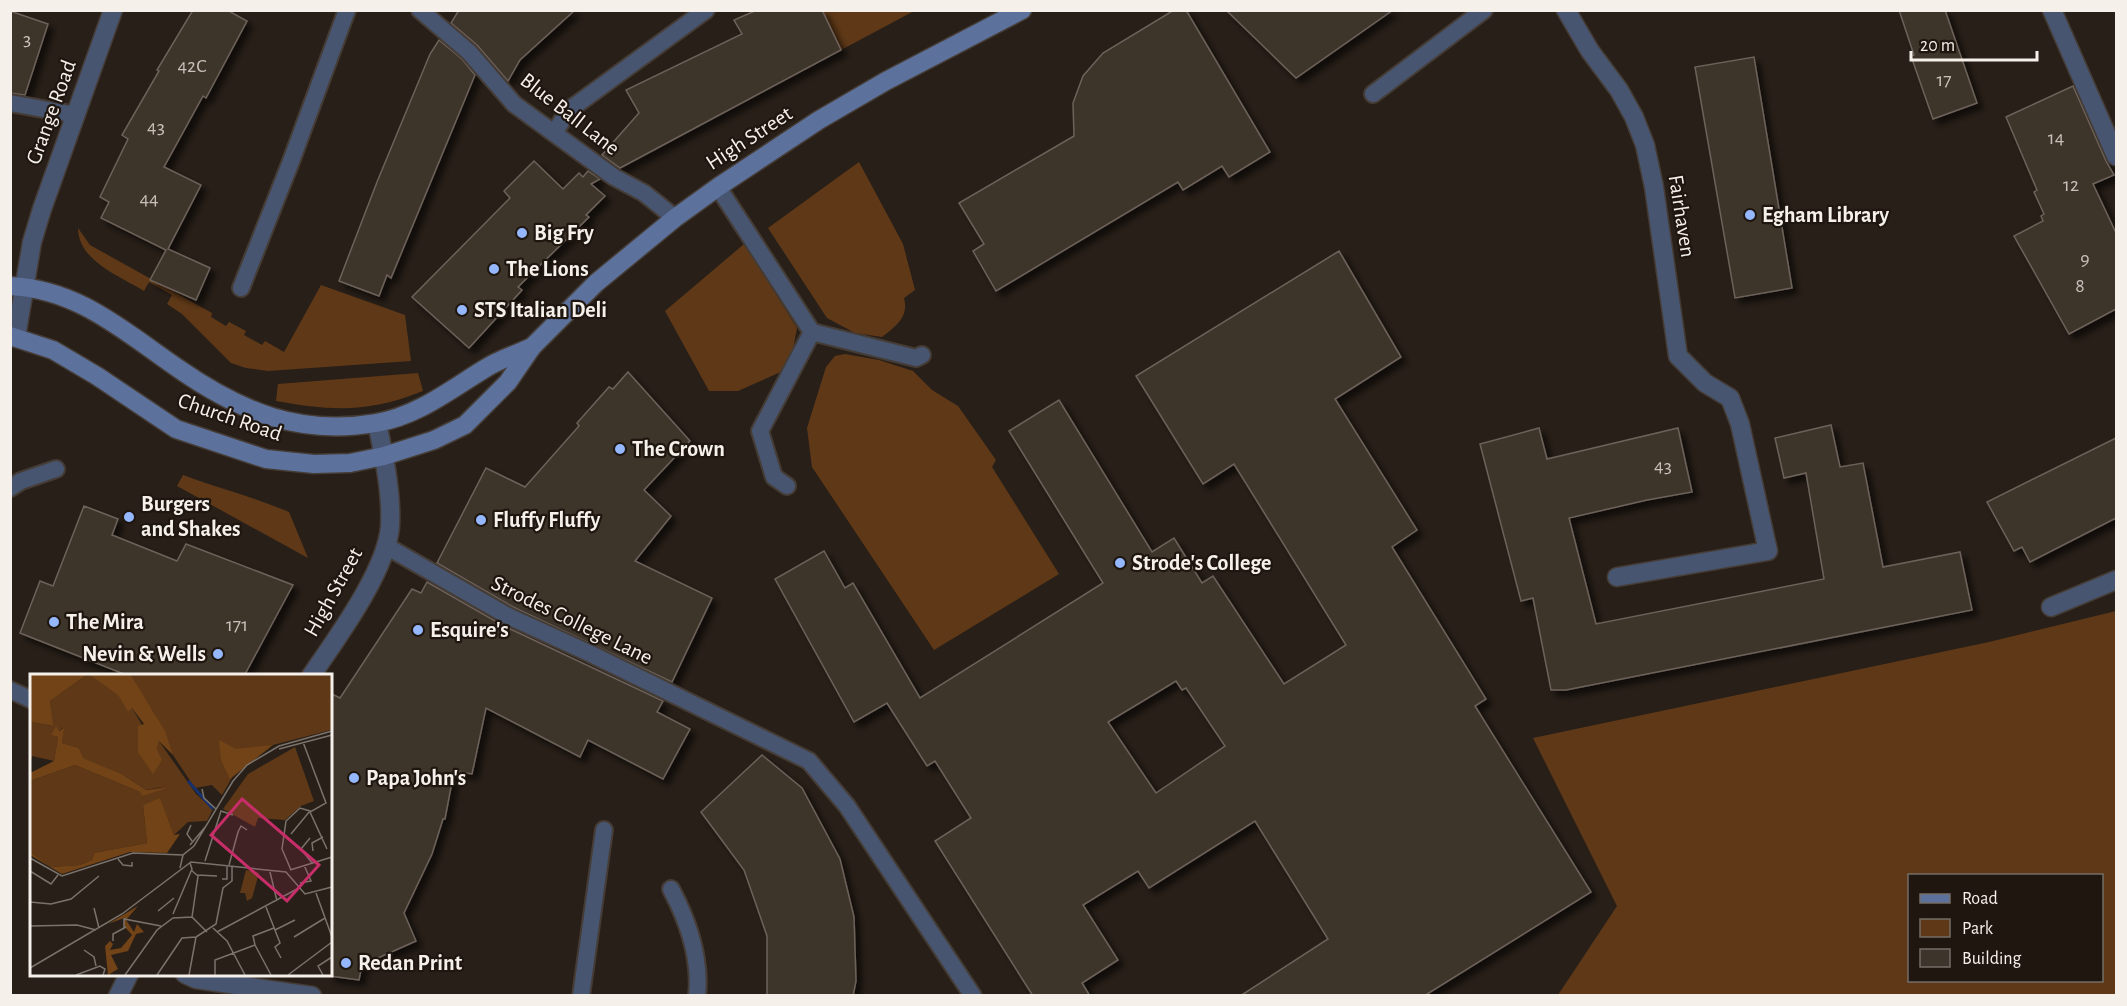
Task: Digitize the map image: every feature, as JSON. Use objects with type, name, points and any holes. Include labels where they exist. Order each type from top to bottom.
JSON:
[{"type":"main road","name":"High Street","points":[[384,456],[434,440],[465,425],[508,382],[532,347],[596,283],[675,218],[718,187],[819,120],[886,81],[1022,10]]},
{"type":"main road","name":"Church Road","points":[[18,286],[64,295],[101,314],[181,370],[238,405],[283,421],[332,427],[377,423]]},
{"type":"main road","name":"Church Road","points":[[13,336],[53,350],[97,376],[176,429],[266,459],[314,464],[350,463],[384,456]]},
{"type":"main road","name":"High Street","points":[[377,423],[410,414],[488,366],[532,347]]},
{"type":"street","name":"Grange Road","points":[[13,336],[18,286],[42,209],[113,10]]},
{"type":"street","name":"Fairhaven","points":[[1566,10],[1590,51],[1619,90],[1634,117],[1645,145],[1654,187],[1678,356],[1705,383],[1730,398],[1740,424],[1768,551],[1617,578]]},
{"type":"street","points":[[2052,10],[2116,156]]},
{"type":"street","name":"High Street","points":[[312,674],[364,592],[386,546],[390,527],[384,456],[377,423]]},
{"type":"street","points":[[2051,607],[2116,580]]},
{"type":"street","points":[[118,996],[128,976]]},
{"type":"street","points":[[188,976],[312,996]]},
{"type":"lane","points":[[241,288],[347,10]]},
{"type":"lane","name":"Blue Ball Lane","points":[[420,10],[469,52],[514,104],[614,177],[644,193],[675,218]]},
{"type":"lane","points":[[554,133],[569,110],[706,10]]},
{"type":"lane","points":[[1373,94],[1484,10]]},
{"type":"lane","points":[[10,104],[76,116]]},
{"type":"lane","points":[[718,187],[812,332],[916,358],[922,355]]},
{"type":"lane","points":[[787,486],[774,477],[760,431],[812,332]]},
{"type":"lane","points":[[10,488],[21,481],[56,469]]},
{"type":"lane","name":"Strodes College Lane","points":[[386,546],[508,616],[809,761],[847,806],[974,996]]},
{"type":"lane","points":[[10,690],[30,699]]},
{"type":"lane","points":[[581,996],[604,830]]},
{"type":"lane","points":[[671,889],[685,916],[699,976],[697,996]]},
{"type":"green space","points":[[822,11],[914,11],[841,50]]},
{"type":"green space","points":[[859,162],[903,244],[915,290],[904,298],[903,316],[882,337],[855,333],[827,318],[768,228]]},
{"type":"green space","points":[[78,228],[90,245],[212,313],[211,317],[226,326],[229,322],[246,331],[244,335],[262,345],[265,341],[284,352],[321,285],[405,315],[411,361],[268,371],[231,363],[182,314],[167,304],[172,295],[149,282],[144,291],[102,266],[85,250]]},
{"type":"green space","points":[[744,244],[797,328],[791,360],[783,371],[738,391],[709,391],[665,311]]},
{"type":"green space","points":[[845,354],[879,360],[913,371],[932,390],[958,406],[996,460],[992,467],[1059,574],[934,650],[812,467],[807,428],[826,367],[835,356]]},
{"type":"green space","points":[[418,373],[423,391],[385,403],[333,408],[276,401],[278,384]]},
{"type":"green space","points":[[183,475],[289,512],[308,558],[177,486]]},
{"type":"green space","points":[[2116,611],[2116,995],[1558,995],[1617,906],[1533,738],[1989,642]]},
{"type":"building","points":[[193,10],[227,10],[247,21],[206,98],[203,96],[164,167],[201,185],[168,249],[210,268],[196,300],[150,280],[166,250],[101,218],[109,202],[100,197],[128,139],[122,135]]},
{"type":"building","points":[[459,10],[575,10],[520,60],[508,81],[477,45],[451,23]]},
{"type":"building","points":[[757,10],[822,10],[841,50],[620,168],[602,155],[639,113],[626,90],[742,34],[734,20]]},
{"type":"building","points":[[1174,10],[1186,10],[1270,152],[1229,177],[1222,166],[1183,190],[1178,182],[996,291],[973,251],[984,244],[959,203],[1074,136],[1073,103],[1083,76],[1103,53]]},
{"type":"building","points":[[1226,10],[1393,10],[1296,78]]},
{"type":"building","points":[[1899,10],[1945,10],[1977,103],[1933,119],[1911,56],[1914,55]]},
{"type":"building","points":[[10,11],[48,24],[25,95],[10,93]]},
{"type":"building","points":[[439,40],[462,59],[475,75],[391,278],[387,275],[379,296],[339,281],[430,54]]},
{"type":"building","name":"Egham Library","points":[[1754,57],[1792,288],[1735,298],[1695,67]]},
{"type":"building","points":[[2073,86],[2114,175],[2093,184],[2116,233],[2116,309],[2069,334],[2014,236],[2043,221],[2041,216],[2044,214],[2034,192],[2037,190],[2006,117]]},
{"type":"building","points":[[534,161],[563,189],[579,173],[583,177],[588,171],[600,179],[591,184],[605,196],[586,215],[589,217],[518,287],[522,290],[469,348],[412,297],[510,198],[504,191]]},
{"type":"building","points":[[1339,251],[1401,357],[1335,399],[1417,530],[1392,547],[1486,699],[1475,706],[1591,892],[1424,996],[1240,996],[1328,939],[1255,821],[1149,888],[1138,871],[1083,905],[1118,960],[1082,983],[1090,996],[1033,996],[935,841],[971,818],[935,761],[927,766],[887,703],[854,722],[775,579],[824,551],[845,588],[853,583],[920,698],[1103,583],[1009,431],[1059,400],[1152,552],[1174,538],[1202,583],[1213,576],[1284,684],[1346,645],[1234,464],[1203,484],[1136,376]],"holes":[[[1176,681],[1182,690],[1186,688],[1225,746],[1156,793],[1108,722]]]},
{"type":"building","points":[[628,372],[690,441],[644,490],[671,516],[635,561],[712,598],[672,682],[513,607],[437,563],[486,468],[525,487],[579,426],[577,423],[609,387],[613,389]]},
{"type":"building","points":[[1831,425],[1840,467],[1863,463],[1883,567],[1960,552],[1972,610],[1566,690],[1551,690],[1533,598],[1521,601],[1480,444],[1539,428],[1547,459],[1678,428],[1692,492],[1569,518],[1596,624],[1824,579],[1806,473],[1784,478],[1775,438]]},
{"type":"building","points":[[2116,438],[2116,518],[2030,562],[2022,547],[2014,551],[1987,502]]},
{"type":"building","points":[[84,506],[118,519],[112,535],[177,561],[186,544],[293,585],[245,674],[124,674],[20,633],[40,581],[53,586]]},
{"type":"building","points":[[427,582],[504,626],[663,701],[657,712],[690,729],[663,779],[588,740],[580,757],[486,708],[472,774],[454,771],[445,819],[443,819],[432,854],[404,913],[416,941],[362,965],[359,980],[330,976],[332,976],[332,694],[340,698],[412,589],[421,593]]},
{"type":"building","points":[[762,755],[802,788],[840,859],[854,917],[856,981],[853,996],[767,996],[767,936],[744,870],[701,812]]},
{"type":"place","name":"Egham Library","points":[[1750,215]]},
{"type":"place","name":"Big Fry","points":[[522,233]]},
{"type":"place","name":"The Lions","points":[[494,269]]},
{"type":"place","name":"STS Italian Deli","points":[[462,310]]},
{"type":"place","name":"The Crown","points":[[620,449]]},
{"type":"place","name":"Burgers and Shakes","points":[[129,517]]},
{"type":"place","name":"Fluffy Fluffy","points":[[481,520]]},
{"type":"place","name":"Strode's College","points":[[1120,563]]},
{"type":"place","name":"The Mira","points":[[54,622]]},
{"type":"place","name":"Esquire's","points":[[418,630]]},
{"type":"place","name":"Nevin & Wells","points":[[218,654]]},
{"type":"place","name":"Papa John's","points":[[354,778]]},
{"type":"place","name":"Redan Print","points":[[346,963]]}]
